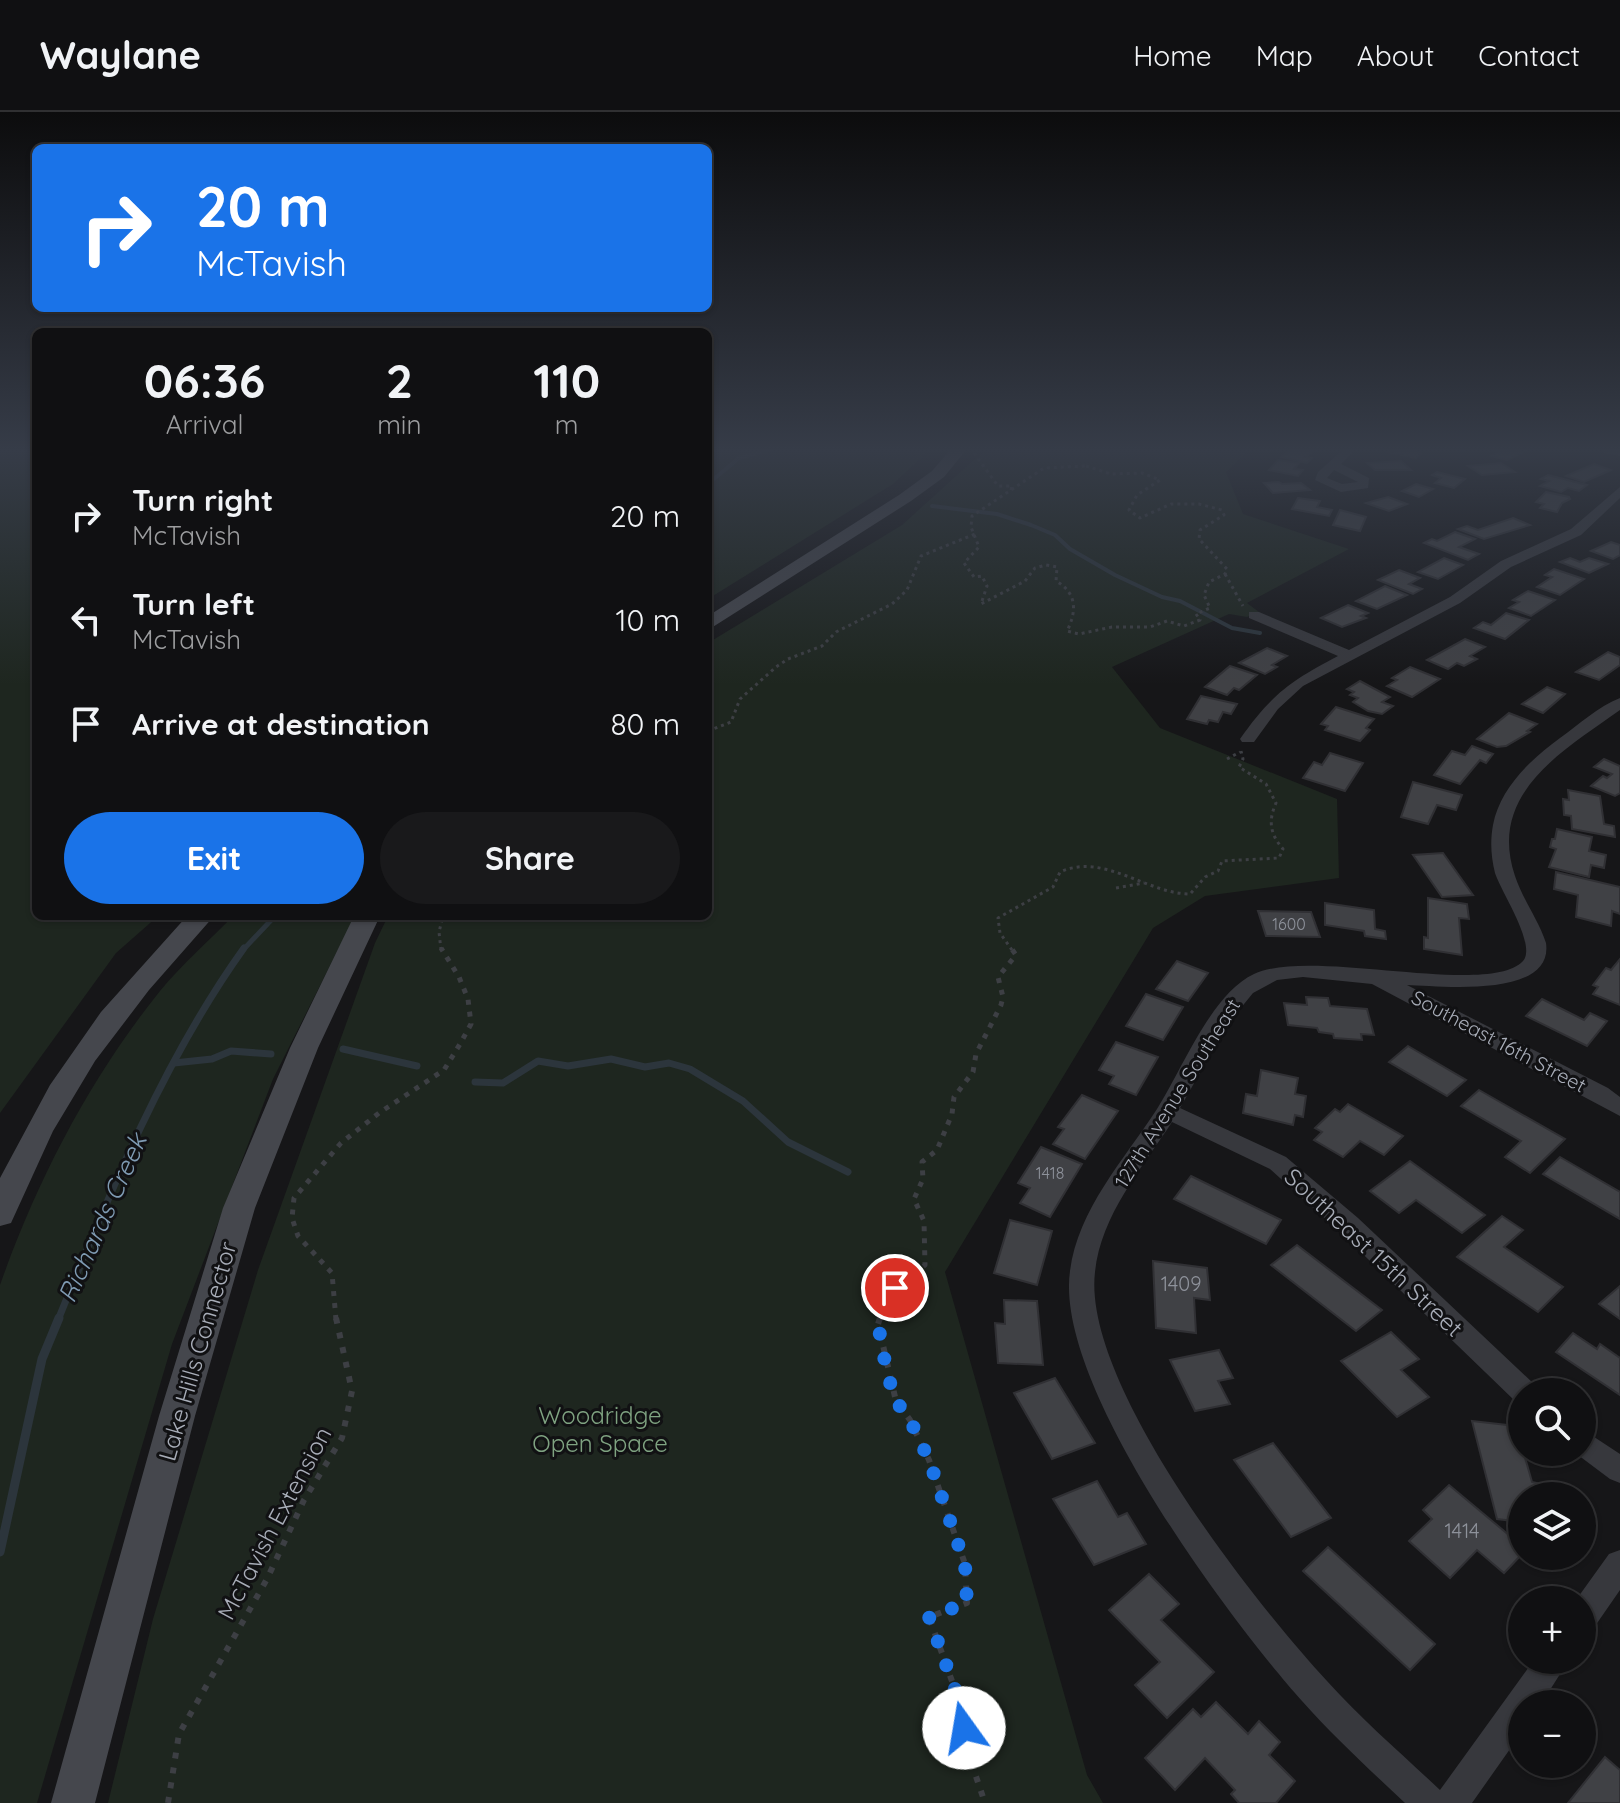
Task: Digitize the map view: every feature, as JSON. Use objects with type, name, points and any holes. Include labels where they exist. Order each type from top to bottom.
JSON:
[{"type":"main road","points":[[712,620],[858,528]]},
{"type":"main road","points":[[0,1214],[44,1120],[85,1051],[160,957],[197,920]]},
{"type":"main road","name":"Lake Hills Connector","points":[[73,1803],[181,1402],[239,1208],[298,1063],[365,920]]},
{"type":"street","points":[[1244,745],[1261,719],[1285,693],[1348,655],[1455,600],[1506,564],[1580,528]]},
{"type":"street","points":[[1254,615],[1348,655]]},
{"type":"street","name":"127th Avenue Southeast","points":[[1429,1803],[1317,1694],[1227,1587],[1147,1461],[1112,1396],[1089,1334],[1082,1270],[1096,1226],[1113,1192],[1167,1111],[1229,1006],[1254,981],[1283,972],[1301,971],[1376,978],[1502,978],[1531,965],[1537,955],[1537,943],[1509,887],[1500,854],[1500,829],[1508,801],[1522,779],[1537,765],[1620,703]]},
{"type":"street","name":"Southeast 16th Street","points":[[1376,978],[1600,1094],[1620,1108]]},
{"type":"street","name":"Southeast 15th Street","points":[[1167,1111],[1241,1143],[1278,1163],[1349,1225],[1509,1378]]},
{"type":"street","points":[[1596,1452],[1620,1470]]},
{"type":"street","points":[[1596,1598],[1620,1564]]},
{"type":"street","points":[[1452,1803],[1543,1674]]},
{"type":"path","points":[[972,528],[979,547],[964,563],[974,577],[982,576],[987,586],[981,604],[1025,581],[1035,568],[1046,565],[1057,567],[1056,581],[1070,590],[1076,603],[1067,631],[1079,634],[1112,627],[1150,627],[1167,621],[1184,626],[1200,620],[1196,614],[1210,608],[1204,595],[1209,582],[1225,574]]},
{"type":"path","points":[[1203,528],[1199,539],[1227,569],[1225,574],[1238,602],[1254,615]]},
{"type":"path","points":[[712,729],[731,722],[743,695],[770,672],[789,659],[833,639],[836,632],[892,604],[907,590],[918,569],[917,559],[940,546],[975,534]]},
{"type":"path","points":[[1227,759],[1244,745]]},
{"type":"path","points":[[985,1803],[966,1747],[962,1709],[929,1617],[967,1603],[965,1564],[929,1460],[910,1420],[896,1401],[878,1324],[888,1295],[925,1265],[928,1249],[920,1206],[914,1199],[923,1179],[922,1162],[937,1150],[952,1114],[954,1097],[977,1063],[976,1054],[1003,997],[998,977],[1016,955],[1000,933],[998,918],[1053,887],[1060,872],[1071,867],[1121,872],[1173,894],[1190,894],[1205,877],[1218,871],[1222,861],[1258,857],[1268,859],[1283,855],[1270,829],[1276,803],[1266,784],[1239,767],[1244,745]]},
{"type":"path","points":[[1116,888],[1147,883]]},
{"type":"path","name":"McTavish Extension","points":[[168,1803],[179,1734],[267,1579],[304,1500],[342,1438],[352,1391],[336,1319],[332,1273],[298,1236],[292,1218],[294,1198],[341,1143],[444,1070],[471,1024],[468,999],[459,977],[441,952],[439,932],[442,920]]},
{"type":"green space","points":[[0,528],[32,528],[32,920],[153,920],[116,953],[0,1113]]},
{"type":"green space","points":[[712,528],[822,528],[712,597]]},
{"type":"green space","name":"Woodridge Open Space","points":[[897,528],[1285,528],[1349,549],[1247,603],[1259,612],[1247,617],[1229,614],[1112,667],[1160,728],[1337,799],[1339,878],[1205,896],[1153,928],[945,1272],[1087,1775],[1103,1803],[108,1803],[153,1619],[258,1270],[375,943],[386,920],[712,920],[712,641]]},
{"type":"green space","points":[[229,920],[353,920],[273,1079],[172,1344],[37,1803],[0,1803],[0,1285],[48,1169],[88,1095],[135,1024],[186,962]]},
{"type":"building","points":[[1520,528],[1484,539],[1458,529]]},
{"type":"building","points":[[1455,532],[1475,539],[1459,547],[1479,554],[1468,560],[1424,543],[1432,539],[1437,541]]},
{"type":"building","points":[[1611,542],[1620,545],[1620,555],[1613,559],[1591,551]]},
{"type":"building","points":[[1444,558],[1463,565],[1438,579],[1418,572]]},
{"type":"building","points":[[1570,558],[1580,562],[1589,558],[1608,564],[1589,573],[1560,562]]},
{"type":"building","points":[[1554,569],[1584,579],[1560,595],[1537,587],[1552,577],[1545,575]]},
{"type":"building","points":[[1399,570],[1420,578],[1409,584],[1422,589],[1413,594],[1378,580]]},
{"type":"building","points":[[1385,586],[1407,595],[1377,609],[1356,601]]},
{"type":"building","points":[[1528,591],[1555,600],[1531,616],[1509,608],[1519,602],[1513,600]]},
{"type":"building","points":[[1348,605],[1368,613],[1361,616],[1366,618],[1342,627],[1321,618]]},
{"type":"building","points":[[1506,613],[1529,620],[1505,639],[1474,628],[1483,622],[1491,625]]},
{"type":"building","points":[[1465,639],[1485,647],[1470,656],[1477,659],[1464,666],[1457,663],[1448,669],[1427,660]]},
{"type":"building","points":[[1267,648],[1287,656],[1272,665],[1277,667],[1265,674],[1239,663]]},
{"type":"building","points":[[1608,652],[1620,657],[1620,665],[1599,680],[1576,672]]},
{"type":"building","points":[[1230,666],[1257,675],[1239,690],[1234,688],[1227,695],[1205,687]]},
{"type":"building","points":[[1410,667],[1440,679],[1412,697],[1387,686],[1397,680],[1392,678]]},
{"type":"building","points":[[1360,681],[1390,697],[1382,702],[1393,706],[1382,714],[1368,711],[1353,702],[1358,698],[1350,695],[1354,692],[1347,689]]},
{"type":"building","points":[[1547,687],[1565,694],[1543,713],[1522,704]]},
{"type":"building","points":[[1201,696],[1237,704],[1231,714],[1223,712],[1218,722],[1209,720],[1207,724],[1187,719]]},
{"type":"building","points":[[1336,707],[1374,719],[1366,728],[1370,730],[1360,741],[1325,730],[1328,726],[1321,724]]},
{"type":"building","points":[[1509,713],[1537,724],[1527,731],[1530,732],[1506,746],[1497,747],[1477,739]]},
{"type":"building","points":[[1472,746],[1493,754],[1486,763],[1480,760],[1460,784],[1434,775],[1452,751],[1465,755]]},
{"type":"building","points":[[1330,753],[1363,763],[1345,791],[1303,778],[1314,762],[1322,765]]},
{"type":"building","points":[[1604,759],[1620,766],[1620,793],[1615,796],[1591,786],[1603,776],[1607,778],[1612,774],[1594,767]]},
{"type":"building","points":[[1413,782],[1462,795],[1456,810],[1437,805],[1428,824],[1401,817]]},
{"type":"building","points":[[1568,790],[1600,796],[1604,824],[1614,826],[1615,837],[1572,829],[1571,816],[1564,815],[1563,799],[1569,800]]},
{"type":"building","points":[[1557,829],[1592,837],[1589,851],[1606,855],[1604,868],[1591,865],[1589,877],[1549,867],[1556,849],[1550,847]]},
{"type":"building","points":[[1443,853],[1473,895],[1442,897],[1413,855]]},
{"type":"building","points":[[1556,872],[1620,887],[1620,914],[1612,911],[1611,926],[1576,917],[1578,895],[1554,889]]},
{"type":"building","points":[[1428,898],[1467,904],[1469,919],[1459,918],[1462,955],[1424,949],[1424,937],[1428,938]]},
{"type":"building","points":[[1325,903],[1374,910],[1375,929],[1385,931],[1386,939],[1365,936],[1364,931],[1325,925]]},
{"type":"building","points":[[1258,911],[1311,912],[1320,937],[1266,936]]},
{"type":"building","points":[[1620,959],[1620,1005],[1593,994],[1598,987],[1593,985],[1606,968],[1611,970]]},
{"type":"building","points":[[1177,961],[1208,973],[1188,1001],[1156,989]]},
{"type":"building","points":[[1146,994],[1183,1007],[1163,1040],[1126,1026]]},
{"type":"building","points":[[1306,997],[1328,998],[1330,1006],[1367,1009],[1374,1035],[1361,1034],[1362,1040],[1334,1038],[1333,1034],[1319,1032],[1317,1028],[1288,1025],[1284,1003],[1307,1005]]},
{"type":"building","points":[[1542,999],[1584,1020],[1590,1013],[1607,1021],[1587,1046],[1526,1016]]},
{"type":"building","points":[[1116,1042],[1158,1057],[1136,1095],[1109,1084],[1114,1076],[1099,1070]]},
{"type":"building","points":[[1408,1046],[1466,1080],[1447,1096],[1389,1062]]},
{"type":"building","points":[[1261,1070],[1298,1078],[1295,1094],[1306,1096],[1303,1117],[1295,1115],[1293,1125],[1243,1113],[1246,1094],[1257,1096]]},
{"type":"building","points":[[1479,1090],[1565,1139],[1530,1173],[1505,1157],[1521,1141],[1461,1106]]},
{"type":"building","points":[[1082,1095],[1118,1111],[1085,1159],[1053,1144],[1064,1129],[1058,1127]]},
{"type":"building","points":[[1348,1104],[1403,1136],[1384,1155],[1360,1141],[1343,1157],[1314,1140],[1322,1132],[1315,1128],[1335,1109],[1340,1112]]},
{"type":"building","points":[[1041,1147],[1082,1164],[1050,1217],[1020,1203],[1030,1188],[1018,1183]]},
{"type":"building","points":[[1560,1157],[1620,1192],[1620,1219],[1543,1174]]},
{"type":"building","points":[[1410,1161],[1485,1215],[1462,1233],[1416,1200],[1399,1213],[1370,1191]]},
{"type":"building","points":[[1191,1176],[1281,1220],[1266,1244],[1174,1199]]},
{"type":"building","points":[[1502,1216],[1523,1230],[1504,1247],[1563,1287],[1538,1312],[1457,1257]]},
{"type":"building","points":[[1010,1220],[1052,1231],[1037,1285],[994,1273]]},
{"type":"building","points":[[1297,1245],[1382,1310],[1356,1331],[1271,1265]]},
{"type":"building","points":[[1153,1261],[1207,1268],[1210,1300],[1194,1298],[1196,1333],[1156,1328]]},
{"type":"building","points":[[1620,1286],[1620,1319],[1599,1304]]},
{"type":"building","points":[[1004,1300],[1037,1301],[1043,1365],[998,1363],[995,1323],[1005,1324]]},
{"type":"building","points":[[1391,1332],[1419,1359],[1401,1370],[1429,1397],[1397,1417],[1341,1361]]},
{"type":"building","points":[[1573,1333],[1597,1349],[1600,1344],[1620,1358],[1620,1395],[1596,1378],[1556,1352]]},
{"type":"building","points":[[1219,1350],[1233,1378],[1218,1381],[1230,1404],[1195,1411],[1170,1360]]},
{"type":"building","points":[[1055,1378],[1095,1443],[1052,1459],[1014,1393]]},
{"type":"building","points":[[1472,1421],[1508,1425],[1508,1466],[1527,1466],[1532,1482],[1508,1482],[1508,1520],[1497,1519]]},
{"type":"building","points":[[1273,1443],[1331,1518],[1291,1537],[1234,1460]]},
{"type":"building","points":[[1097,1481],[1118,1517],[1127,1513],[1146,1544],[1094,1565],[1053,1499]]},
{"type":"building","points":[[1449,1485],[1508,1534],[1508,1569],[1504,1573],[1477,1550],[1450,1578],[1409,1541],[1432,1519],[1423,1510]]},
{"type":"building","points":[[1328,1547],[1435,1644],[1410,1670],[1303,1571]]},
{"type":"building","points":[[1149,1574],[1179,1604],[1161,1620],[1214,1672],[1167,1718],[1135,1685],[1160,1662],[1109,1610]]},
{"type":"building","points":[[1216,1702],[1248,1734],[1259,1721],[1280,1742],[1269,1755],[1295,1781],[1276,1803],[1239,1803],[1231,1794],[1235,1790],[1205,1758],[1175,1790],[1145,1758],[1193,1709],[1201,1717]]},
{"type":"building","points":[[1605,1757],[1620,1770],[1620,1803],[1568,1803],[1588,1778],[1596,1778],[1596,1768]]},
{"type":"waterway","points":[[1038,528],[1055,535],[1070,549],[1115,575],[1162,597],[1180,601],[1232,628],[1260,633]]},
{"type":"waterway","name":"Richards Creek","points":[[243,950],[271,920]]},
{"type":"waterway","name":"Richards Creek","points":[[58,1320],[140,1128],[188,1036],[244,948]]},
{"type":"waterway","points":[[343,1049],[417,1066]]},
{"type":"waterway","points":[[174,1063],[212,1059],[231,1051],[271,1054]]},
{"type":"waterway","points":[[475,1082],[503,1083],[538,1061],[568,1066],[611,1059],[645,1067],[669,1063],[690,1069],[743,1101],[788,1142],[848,1172]]},
{"type":"waterway","name":"Richards Creek","points":[[0,1552],[42,1359],[59,1318]]},
{"type":"route","points":[[895,1288],[884,1303],[878,1324],[887,1373],[896,1401],[910,1420],[929,1460],[965,1564],[967,1603],[929,1617],[962,1709],[964,1728]]}]
